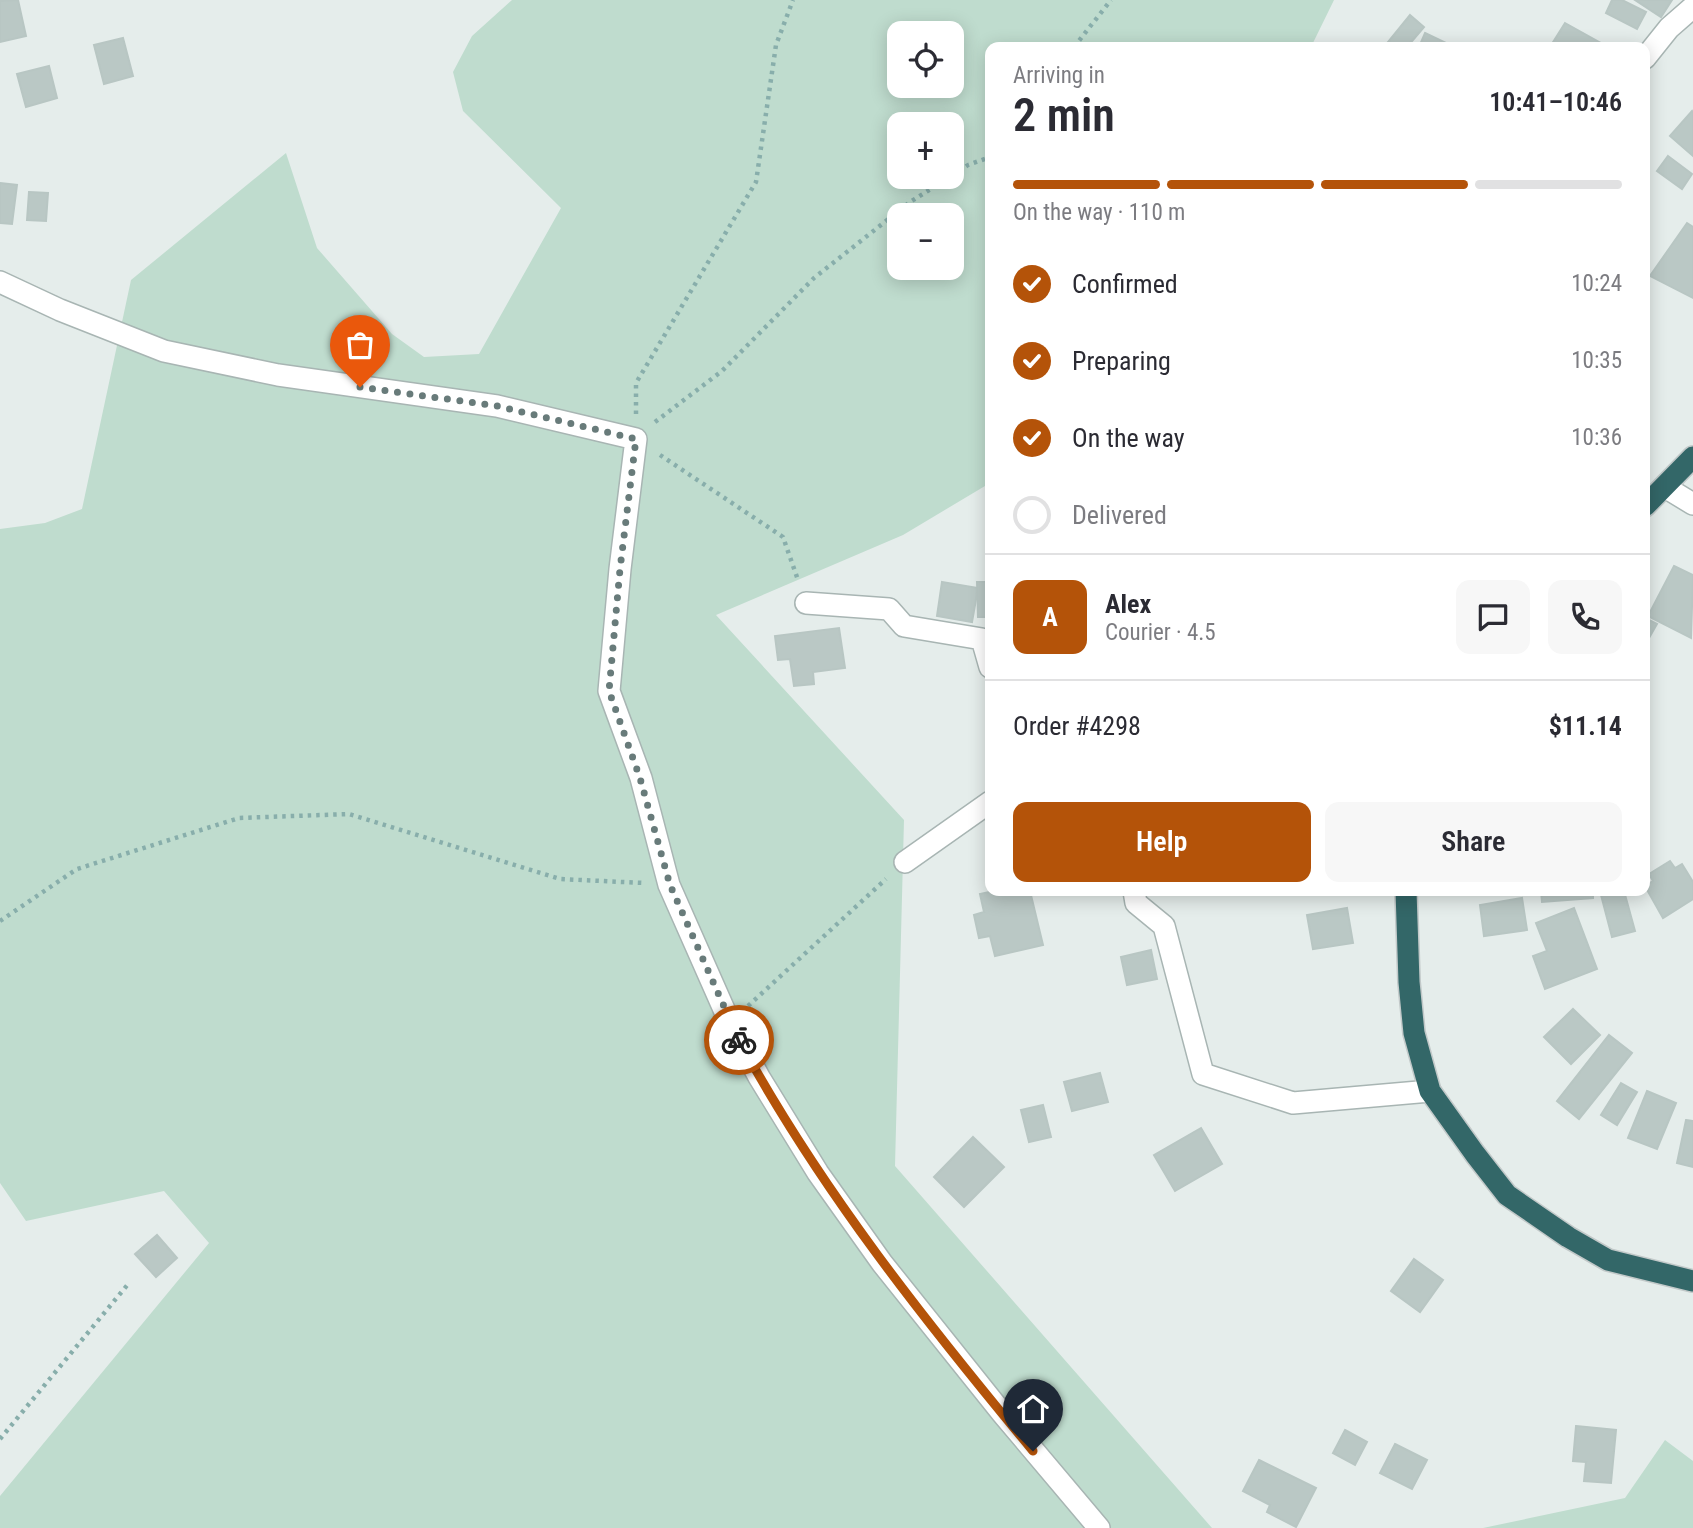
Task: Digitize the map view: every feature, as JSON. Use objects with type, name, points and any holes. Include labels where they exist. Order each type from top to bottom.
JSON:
[{"type":"highway","points":[[1650,501],[1693,457]]},
{"type":"highway","points":[[1406,896],[1414,1033],[1430,1091],[1475,1154],[1507,1195],[1608,1260],[1693,1281]]},
{"type":"street","points":[[1650,52],[1669,28],[1693,7]]},
{"type":"street","points":[[0,282],[60,310],[164,351],[278,375],[497,406],[636,439],[609,691],[640,778],[670,885],[730,1023],[793,1133],[882,1263],[1002,1413],[1099,1528]]},
{"type":"street","points":[[1665,487],[1693,504]]},
{"type":"street","points":[[806,603],[889,609],[904,626],[982,639],[985,650]]},
{"type":"street","points":[[905,862],[985,806]]},
{"type":"street","points":[[1135,896],[1136,903],[1164,926],[1203,1074],[1293,1103],[1430,1091]]},
{"type":"path","points":[[636,439],[636,383],[756,182],[776,45],[793,0]]},
{"type":"path","points":[[1078,42],[1111,0]]},
{"type":"path","points":[[964,168],[985,159]]},
{"type":"path","points":[[636,439],[674,405],[722,371],[814,278],[910,202],[930,189]]},
{"type":"path","points":[[636,439],[783,537],[806,603]]},
{"type":"path","points":[[0,921],[77,869],[239,818],[349,814],[560,879],[670,885]]},
{"type":"path","points":[[730,1023],[905,862]]},
{"type":"path","points":[[0,1439],[129,1283]]},
{"type":"green space","points":[[512,0],[1334,0],[1313,42],[985,42],[985,486],[903,535],[716,615],[904,820],[895,1166],[1212,1528],[0,1528],[0,1496],[209,1243],[164,1191],[26,1221],[0,1183],[0,529],[45,523],[82,509],[131,280],[286,153],[317,248],[392,334],[424,357],[479,354],[561,208],[463,111],[453,72],[472,36]]},
{"type":"green space","points":[[1665,1440],[1693,1461],[1693,1528],[1483,1528],[1625,1498]]},
{"type":"building","points":[[18,0],[26,36],[0,42],[0,1]]},
{"type":"building","points":[[1612,0],[1622,0],[1646,12],[1637,29],[1606,13]]},
{"type":"building","points":[[1635,0],[1672,0],[1661,17]]},
{"type":"building","points":[[1410,15],[1424,27],[1411,42],[1388,42]]},
{"type":"building","points":[[1565,23],[1599,42],[1553,42]]},
{"type":"building","points":[[1425,33],[1444,42],[1421,42]]},
{"type":"building","points":[[123,38],[133,76],[104,84],[94,45]]},
{"type":"building","points":[[49,66],[57,98],[26,107],[17,74]]},
{"type":"building","points":[[1692,111],[1693,113],[1693,156],[1670,136]]},
{"type":"building","points":[[1668,156],[1692,174],[1682,189],[1657,171]]},
{"type":"building","points":[[0,183],[17,185],[12,224],[0,223]]},
{"type":"building","points":[[29,192],[48,193],[46,221],[27,220]]},
{"type":"building","points":[[1687,223],[1693,227],[1693,298],[1650,276]]},
{"type":"building","points":[[1674,566],[1693,575],[1691,638],[1650,617]]},
{"type":"building","points":[[942,582],[978,588],[972,622],[937,616]]},
{"type":"building","points":[[977,582],[985,582],[985,617],[978,617]]},
{"type":"building","points":[[1650,620],[1657,624],[1650,636]]},
{"type":"building","points":[[839,628],[845,668],[813,672],[814,684],[794,686],[790,659],[778,660],[775,636]]},
{"type":"building","points":[[1670,861],[1675,868],[1682,864],[1693,882],[1693,899],[1663,918],[1650,895],[1650,883],[1653,881],[1650,873]]},
{"type":"building","points":[[980,894],[1031,896],[1043,945],[995,956],[990,936],[979,938],[974,915],[984,912]]},
{"type":"building","points":[[1541,896],[1593,896],[1593,898],[1542,902]]},
{"type":"building","points":[[1601,896],[1625,896],[1635,931],[1612,937]]},
{"type":"building","points":[[1522,898],[1527,930],[1484,936],[1480,905]]},
{"type":"building","points":[[1347,908],[1353,943],[1313,949],[1307,915]]},
{"type":"building","points":[[1574,908],[1597,969],[1545,989],[1533,956],[1547,951],[1536,923]]},
{"type":"building","points":[[1151,950],[1157,979],[1127,985],[1121,957]]},
{"type":"building","points":[[1573,1009],[1600,1035],[1571,1064],[1544,1037]]},
{"type":"building","points":[[1609,1035],[1632,1053],[1579,1119],[1557,1101]]},
{"type":"building","points":[[1100,1073],[1108,1102],[1072,1111],[1064,1082]]},
{"type":"building","points":[[1621,1083],[1637,1092],[1617,1125],[1601,1115]]},
{"type":"building","points":[[1647,1091],[1676,1103],[1657,1149],[1628,1138]]},
{"type":"building","points":[[1043,1105],[1051,1137],[1029,1142],[1021,1110]]},
{"type":"building","points":[[1686,1120],[1693,1121],[1693,1167],[1677,1163]]},
{"type":"building","points":[[1201,1128],[1222,1164],[1175,1191],[1154,1155]]},
{"type":"building","points":[[973,1137],[1004,1167],[964,1207],[934,1177]]},
{"type":"building","points":[[157,1235],[177,1258],[156,1277],[135,1254]]},
{"type":"building","points":[[1414,1259],[1443,1280],[1420,1312],[1391,1291]]},
{"type":"building","points":[[1576,1426],[1616,1430],[1611,1483],[1584,1481],[1586,1462],[1573,1461]]},
{"type":"building","points":[[1345,1430],[1367,1442],[1355,1465],[1333,1453]]},
{"type":"building","points":[[1395,1444],[1427,1460],[1412,1489],[1380,1473]]},
{"type":"building","points":[[1259,1460],[1316,1488],[1296,1527],[1267,1512],[1270,1505],[1243,1491]]},
{"type":"way so far","points":[[360,387],[497,406],[636,439],[609,691],[640,778],[670,885],[739,1040]]},
{"type":"route","points":[[739,1040],[807,1156],[882,1263],[1033,1451]]}]
